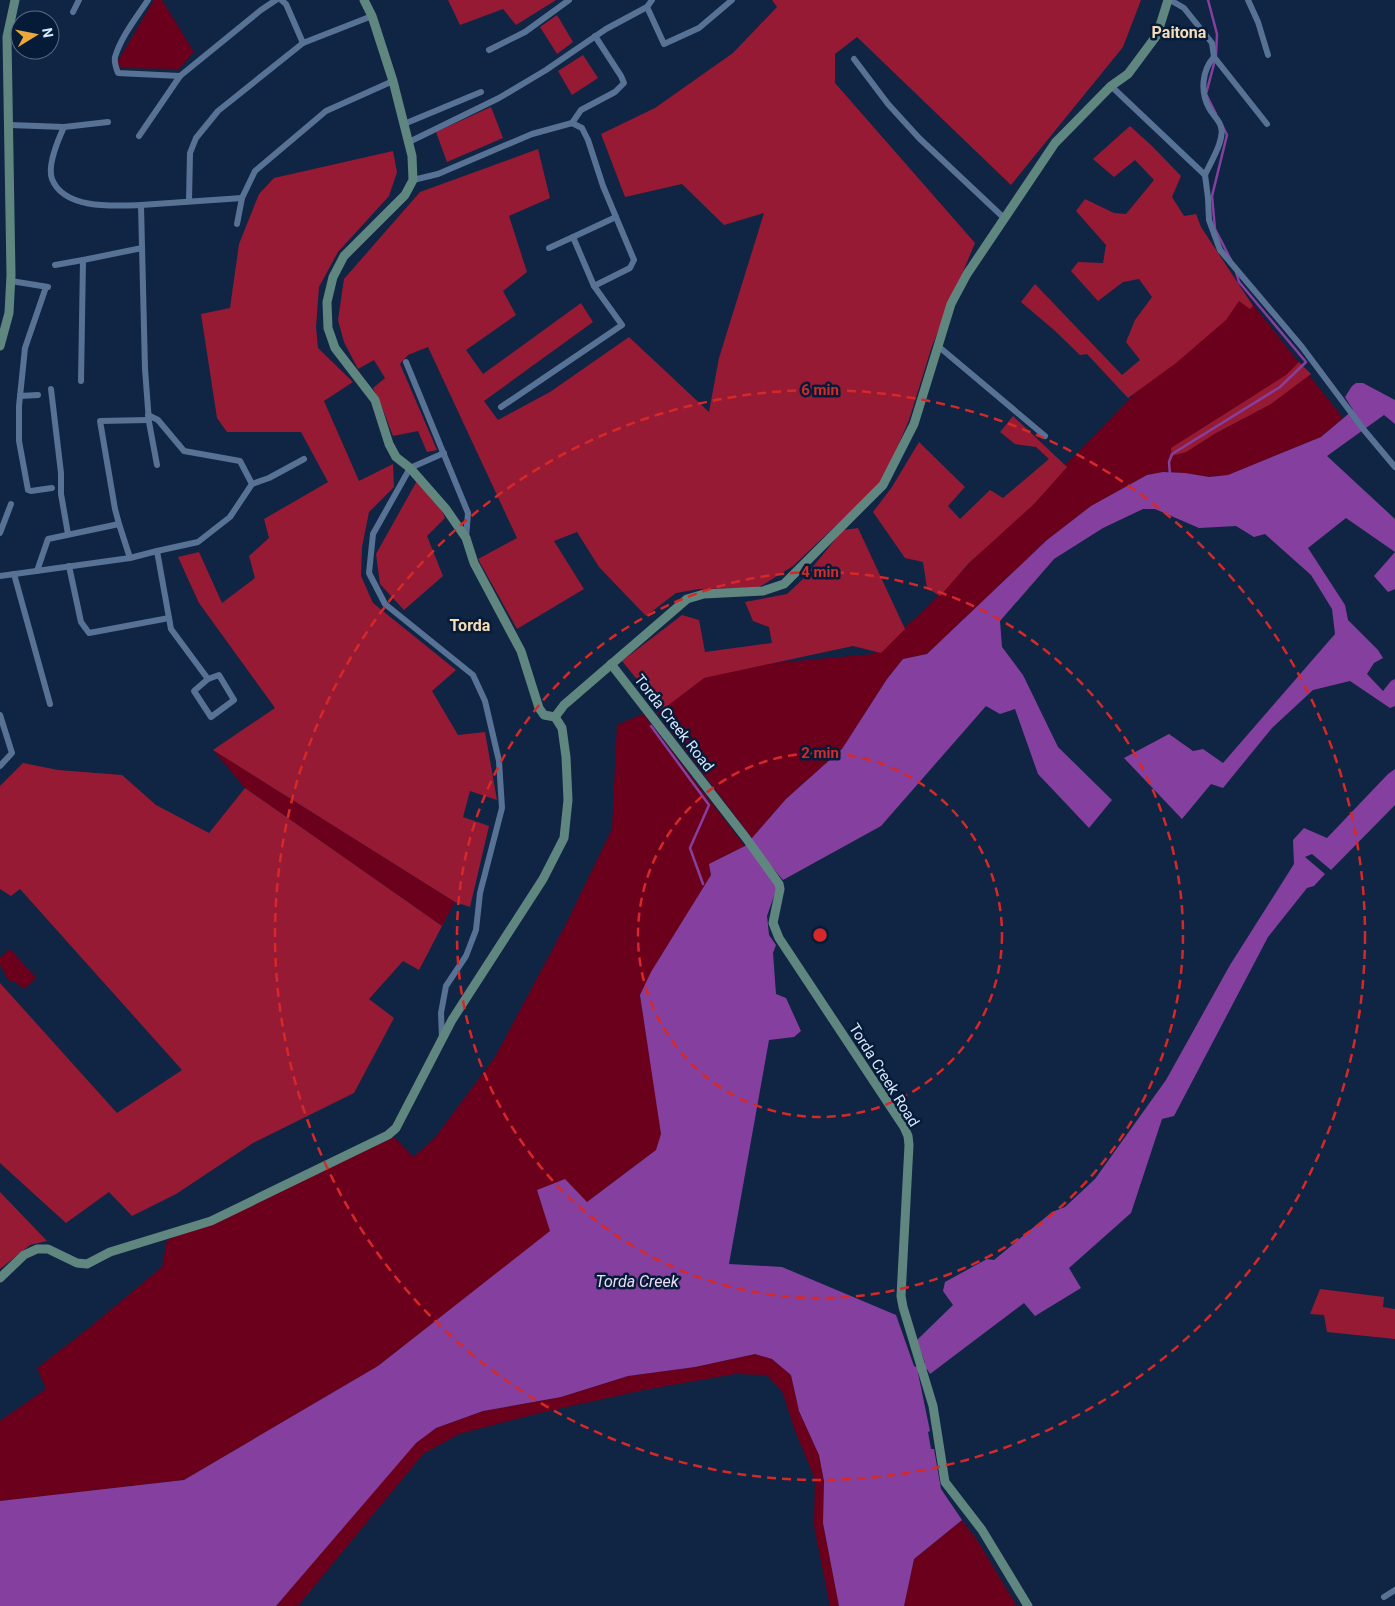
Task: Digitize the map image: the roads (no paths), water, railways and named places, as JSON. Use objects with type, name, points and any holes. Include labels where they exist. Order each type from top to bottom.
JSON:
[{"type":"street","points":[[0,346],[9,313],[11,281],[10,125],[7,37],[14,0]]},
{"type":"street","points":[[73,12],[79,0]]},
{"type":"street","points":[[148,0],[125,36],[115,58],[118,73],[180,76]]},
{"type":"street","points":[[139,136],[180,76],[276,0]]},
{"type":"street","points":[[281,0],[286,4],[303,43]]},
{"type":"street","points":[[0,1278],[24,1255],[37,1249],[48,1249],[86,1264],[118,1249],[211,1221],[388,1135],[396,1128],[442,1039],[542,879],[564,838],[568,800],[566,757],[562,728],[555,717],[544,715],[540,708],[521,651],[474,563],[466,538],[446,509],[410,468],[396,457],[389,444],[375,400],[335,348],[328,328],[327,302],[333,278],[344,256],[405,195],[412,180],[412,156],[393,81],[372,16],[364,0]]},
{"type":"street","points":[[489,50],[525,32],[569,0]]},
{"type":"street","points":[[409,142],[500,98],[546,70],[595,36],[647,6],[652,0]]},
{"type":"street","points":[[647,6],[664,44],[700,28],[732,0]]},
{"type":"street","points":[[555,717],[564,704],[688,599],[704,594],[762,591],[784,584],[883,485],[914,424],[951,304],[967,274],[1055,143],[1110,86],[1128,74],[1157,35],[1169,0],[1184,8],[1212,43],[1214,57],[1267,124]]},
{"type":"street","points":[[1248,0],[1258,22],[1268,55]]},
{"type":"street","points":[[189,201],[190,153],[196,138],[218,111],[303,43],[372,16]]},
{"type":"street","points":[[412,180],[438,174],[532,134],[572,123],[581,110],[615,92],[624,83],[595,36]]},
{"type":"street","points":[[1214,57],[1208,64],[1203,94],[1222,128],[1221,141],[1205,175],[1209,220],[1220,250],[1302,347],[1364,430],[1395,466]]},
{"type":"street","points":[[854,59],[888,104],[919,138],[1004,218]]},
{"type":"street","points":[[237,224],[242,198],[255,171],[326,111],[393,81]]},
{"type":"street","points":[[1110,86],[1205,175]]},
{"type":"street","points":[[404,124],[480,92]]},
{"type":"street","points":[[10,125],[64,127],[108,122]]},
{"type":"street","points":[[572,123],[582,128],[588,140],[603,186],[634,260],[630,268],[594,286]]},
{"type":"street","points":[[64,127],[56,144],[52,162],[52,178],[60,191],[78,201],[99,206],[141,206],[242,198]]},
{"type":"street","points":[[141,206],[148,418],[157,465]]},
{"type":"street","points":[[549,248],[616,217]]},
{"type":"street","points":[[500,407],[622,325],[594,286],[573,237]]},
{"type":"street","points":[[55,265],[142,248]]},
{"type":"street","points":[[81,381],[83,260]]},
{"type":"street","points":[[11,281],[48,287],[28,336],[20,396],[19,441],[28,490],[52,488]]},
{"type":"street","points":[[938,346],[1045,436]]},
{"type":"street","points":[[406,362],[468,513],[466,538]]},
{"type":"street","points":[[51,389],[61,473],[61,494],[68,534]]},
{"type":"street","points":[[20,396],[38,395]]},
{"type":"street","points":[[130,558],[115,509],[100,420],[148,418],[158,420],[184,451],[240,462],[252,484]]},
{"type":"street","points":[[442,1039],[441,1013],[446,986],[466,956],[476,930],[480,893],[502,808],[499,761],[485,701],[473,675],[385,604],[369,573],[373,534],[410,468],[444,453]]},
{"type":"street","points":[[0,576],[130,558],[198,542],[230,517],[252,484],[269,478],[304,459]]},
{"type":"street","points":[[0,533],[11,504]]},
{"type":"street","points":[[37,571],[48,539],[120,524]]},
{"type":"street","points":[[157,551],[171,629],[208,679]]},
{"type":"street","points":[[69,566],[82,622],[89,633],[169,618]]},
{"type":"street","points":[[14,574],[50,704]]},
{"type":"street","name":"Torda Creek Road","points":[[611,664],[746,838],[779,884],[780,889],[773,923],[775,930],[904,1127],[908,1136],[901,1296],[933,1406],[945,1482],[982,1530],[1028,1606]]},
{"type":"street","points":[[219,675],[234,700],[211,717],[194,691],[208,679],[219,675]]},
{"type":"street","points":[[0,715],[12,754],[0,766]]},
{"type":"street","points":[[1384,1597],[1395,1590]]},
{"type":"water","name":"Torda Creek","points":[[1356,383],[1363,383],[1395,400],[1395,424],[1384,415],[1327,456],[1395,519],[1395,552],[1346,518],[1308,548],[1345,605],[1348,620],[1378,650],[1383,658],[1374,663],[1367,674],[1383,691],[1395,679],[1395,706],[1390,708],[1350,681],[1313,690],[1272,728],[1223,788],[1211,784],[1182,819],[1124,758],[1169,734],[1193,751],[1203,749],[1223,763],[1335,634],[1332,609],[1311,575],[1265,534],[1254,537],[1236,526],[1199,528],[1155,509],[1143,509],[1103,528],[1054,559],[1000,621],[1002,647],[1023,675],[1058,747],[1112,800],[1089,828],[1038,774],[1015,709],[1000,714],[986,706],[881,826],[783,880],[771,866],[776,890],[767,916],[769,935],[776,945],[773,953],[776,994],[786,998],[801,1031],[794,1037],[769,1040],[729,1264],[782,1267],[896,1315],[914,1366],[916,1367],[925,1363],[917,1340],[953,1305],[943,1291],[945,1282],[987,1259],[994,1260],[1052,1212],[1065,1207],[1095,1179],[1166,1080],[1230,965],[1294,864],[1293,840],[1304,828],[1327,838],[1395,769],[1395,805],[1331,870],[1312,854],[1305,857],[1325,874],[1314,886],[1307,888],[1268,937],[1174,1116],[1162,1119],[1131,1213],[1069,1268],[1081,1288],[1035,1316],[1024,1303],[930,1374],[927,1369],[918,1373],[930,1431],[928,1432],[931,1449],[934,1449],[941,1489],[962,1520],[914,1559],[904,1606],[839,1606],[823,1523],[824,1481],[819,1455],[799,1411],[791,1375],[772,1359],[755,1354],[695,1367],[628,1376],[561,1397],[483,1411],[436,1428],[416,1443],[276,1606],[0,1606],[0,1501],[184,1480],[378,1366],[550,1231],[537,1190],[565,1179],[587,1202],[656,1150],[661,1134],[640,995],[651,972],[711,875],[709,864],[745,846],[786,799],[842,749],[887,679],[903,659],[927,654],[1047,540],[1091,506],[1147,475],[1163,472],[1209,477],[1228,475],[1321,437],[1353,410],[1345,397]]},
{"type":"water","points":[[1395,552],[1395,589],[1388,592],[1374,576]]},
{"type":"waterway","points":[[1208,0],[1217,34],[1216,55]]},
{"type":"waterway","points":[[1215,60],[1206,94],[1216,114]]},
{"type":"waterway","points":[[1223,127],[1227,135],[1212,196],[1215,229],[1231,260]]},
{"type":"waterway","points":[[1170,475],[1169,462],[1172,454],[1280,387],[1306,362],[1239,282],[1236,272]]},
{"type":"waterway","points":[[651,726],[709,805],[690,848],[703,884]]},
{"type":"district","name":"Paitona","points":[[1179,32]]},
{"type":"district","name":"Torda","points":[[470,625]]}]
